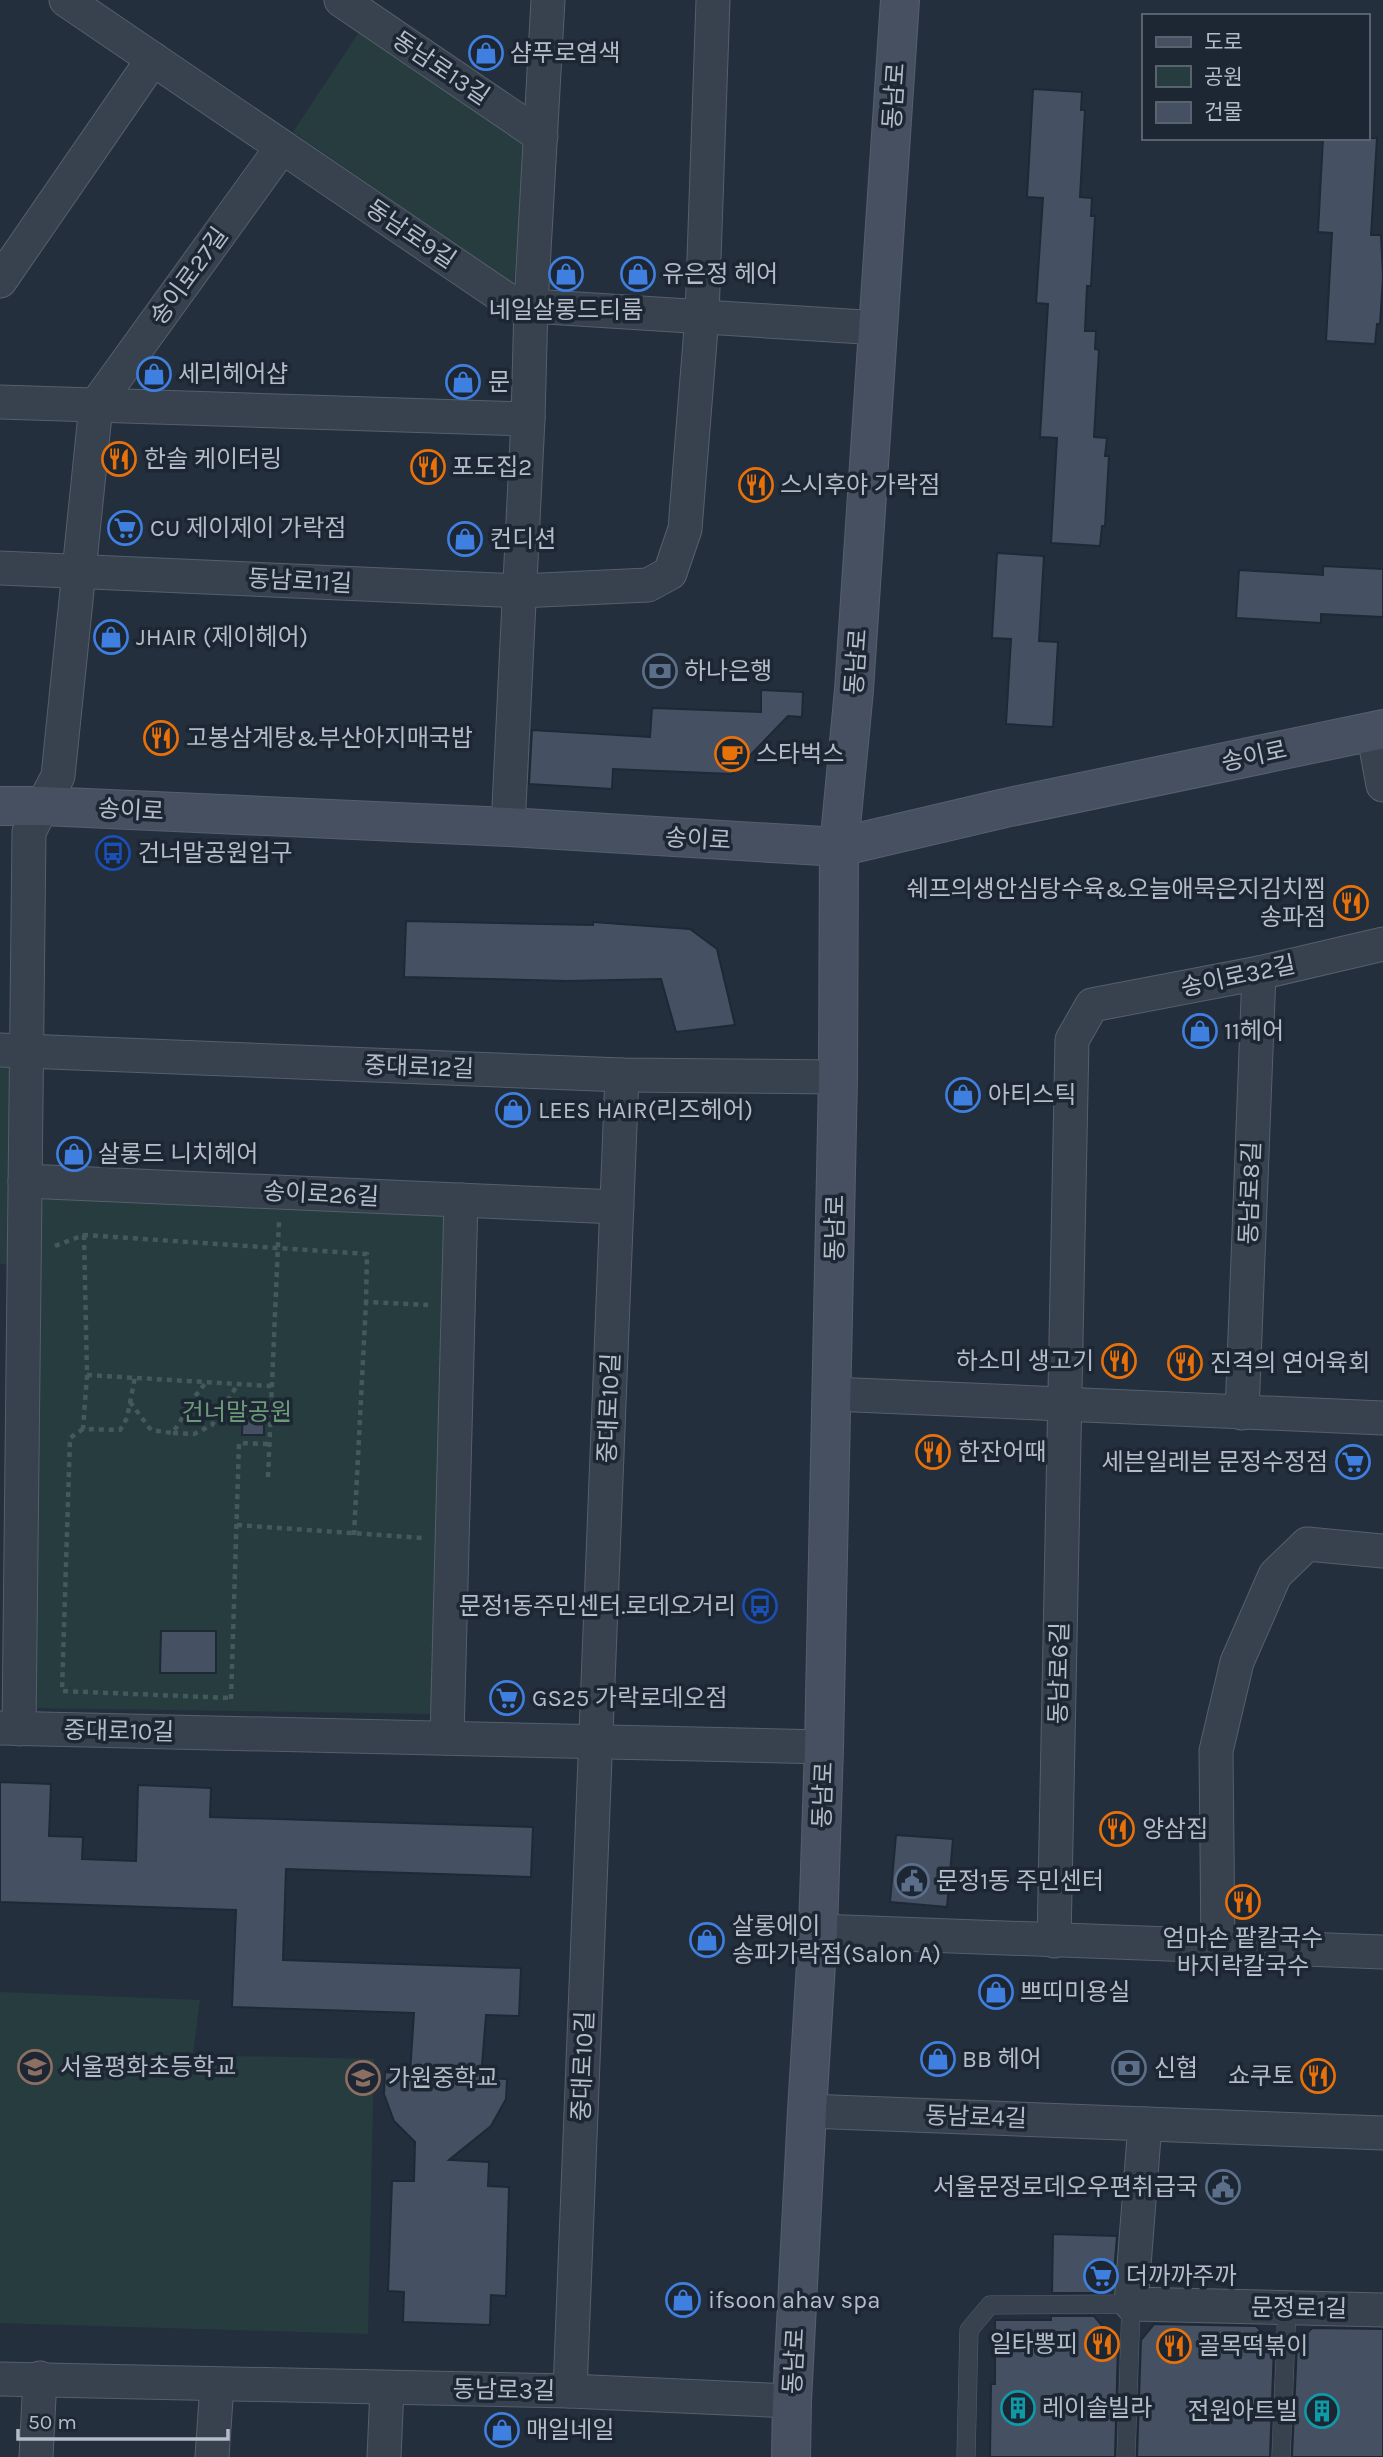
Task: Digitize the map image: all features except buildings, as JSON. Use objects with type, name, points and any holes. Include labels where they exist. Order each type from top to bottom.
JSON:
[{"type":"main road","name":"동남로","points":[[791,2457],[818,1931],[824,1747],[838,1077],[839,847],[854,690],[900,0]]},
{"type":"main road","name":"송이로","points":[[0,806],[508,827],[839,847],[1378,730]]},
{"type":"street","name":"동남로9길","points":[[66,0],[515,305],[880,328]]},
{"type":"street","name":"동남로13길","points":[[341,0],[541,136]]},
{"type":"street","points":[[508,827],[531,305],[548,0]]},
{"type":"street","points":[[702,316],[713,0]]},
{"type":"street","points":[[0,281],[153,59]]},
{"type":"street","name":"송이로27길","points":[[43,806],[58,776],[96,405],[282,147]]},
{"type":"street","name":"동남로11길","points":[[79,571],[520,591],[648,585],[670,573],[685,529],[702,316]]},
{"type":"street","points":[[0,402],[528,419]]},
{"type":"street","points":[[0,568],[79,571]]},
{"type":"street","points":[[1378,730],[1383,785]]},
{"type":"street","points":[[10,1729],[10,1557],[16,1268],[25,1181],[13,1050],[29,832],[43,806]]},
{"type":"street","name":"송이로32길","points":[[1064,1404],[1072,1040],[1092,1005],[1259,973],[1383,944]]},
{"type":"street","name":"동남로8길","points":[[1242,1413],[1259,973]]},
{"type":"street","name":"중대로12길","points":[[13,1050],[622,1075],[838,1077]]},
{"type":"street","name":"중대로10길","points":[[570,2391],[622,1075]]},
{"type":"street","name":"송이로26길","points":[[25,1181],[617,1207]]},
{"type":"street","points":[[447,1738],[461,1200]]},
{"type":"street","points":[[832,1394],[1383,1419]]},
{"type":"street","name":"동남로6길","points":[[1054,1941],[1064,1404]]},
{"type":"street","points":[[1218,1947],[1216,1751],[1237,1662],[1275,1575],[1307,1544],[1383,1551]]},
{"type":"street","name":"중대로10길","points":[[10,1729],[824,1747]]},
{"type":"street","points":[[818,1931],[1383,1952]]},
{"type":"street","name":"동남로4길","points":[[807,2111],[1383,2133]]},
{"type":"street","points":[[1131,2304],[1145,2124]]},
{"type":"street","name":"문정로1길","points":[[1131,2304],[1383,2310]]},
{"type":"street","points":[[36,2457],[40,2378]]},
{"type":"street","name":"동남로3길","points":[[0,2379],[570,2391],[792,2401]]},
{"type":"street","points":[[212,2457],[217,2385]]},
{"type":"street","points":[[384,2457],[387,2388]]},
{"type":"lane","points":[[966,2457],[969,2330],[990,2305],[1131,2304],[1126,2457]]},
{"type":"lane","points":[[1282,2457],[1287,2307]]},
{"type":"path","points":[[268,1477],[280,1192]]},
{"type":"path","points":[[16,1268],[49,1249],[84,1235],[368,1254],[354,1535]]},
{"type":"path","points":[[83,1429],[88,1375],[84,1235]]},
{"type":"path","points":[[366,1302],[458,1307]]},
{"type":"path","points":[[88,1375],[271,1386]]},
{"type":"path","points":[[135,1377],[127,1418],[120,1430],[83,1429],[70,1438],[62,1691],[230,1699]]},
{"type":"path","points":[[172,1433],[185,1417],[192,1397],[206,1382]]},
{"type":"path","points":[[129,1401],[152,1430],[194,1434],[212,1425],[239,1384]]},
{"type":"path","points":[[229,1734],[239,1443],[269,1444]]},
{"type":"path","points":[[237,1525],[354,1535],[452,1539]]},
{"type":"green space","points":[[359,32],[525,138],[514,284],[293,132]]},
{"type":"green space","points":[[0,1057],[17,1058],[9,1265],[0,1264]]},
{"type":"green space","name":"건너말공원","points":[[33,1189],[449,1211],[432,1714],[32,1708]]},
{"type":"green space","points":[[0,1992],[200,2000],[193,2055],[374,2059],[368,2334],[0,2323]]},
{"type":"place","name":"샴푸로염색","points":[[486,53]]},
{"type":"place","name":"네일살롱드티룸","points":[[566,274]]},
{"type":"place","name":"유은정 헤어","points":[[638,274]]},
{"type":"place","name":"세리헤어샵","points":[[154,374]]},
{"type":"place","name":"문","points":[[463,382]]},
{"type":"place","name":"한솔 케이터링","points":[[119,459]]},
{"type":"place","name":"포도집2","points":[[428,467]]},
{"type":"place","name":"스시후야 가락점","points":[[756,485]]},
{"type":"place","name":"CU 제이제이 가락점","points":[[125,528]]},
{"type":"place","name":"컨디션","points":[[465,539]]},
{"type":"place","name":"JHAIR (제이헤어)","points":[[111,637]]},
{"type":"place","name":"하나은행","points":[[660,671]]},
{"type":"place","name":"고봉삼계탕&부산아지매국밥","points":[[161,738]]},
{"type":"place","name":"스타벅스","points":[[732,754]]},
{"type":"place","name":"건너말공원입구","points":[[113,853]]},
{"type":"place","name":"쉐프의생안심탕수육&오늘애묵은지김치찜 송파점","points":[[1351,903]]},
{"type":"place","name":"11헤어","points":[[1200,1031]]},
{"type":"place","name":"아티스틱","points":[[963,1095]]},
{"type":"place","name":"LEES HAIR(리즈헤어)","points":[[513,1110]]},
{"type":"place","name":"살롱드 니치헤어","points":[[74,1154]]},
{"type":"place","name":"하소미 생고기","points":[[1119,1361]]},
{"type":"place","name":"진격의 연어육회","points":[[1185,1363]]},
{"type":"place","name":"한잔어때","points":[[933,1452]]},
{"type":"place","name":"세븐일레븐 문정수정점","points":[[1353,1462]]},
{"type":"place","name":"문정1동주민센터.로데오거리","points":[[760,1606]]},
{"type":"place","name":"GS25 가락로데오점","points":[[507,1698]]},
{"type":"place","name":"양삼집","points":[[1117,1829]]},
{"type":"place","name":"문정1동 주민센터","points":[[912,1881]]},
{"type":"place","name":"엄마손 팥칼국수 바지락칼국수","points":[[1243,1902]]},
{"type":"place","name":"살롱에이 송파가락점(Salon A)","points":[[707,1940]]},
{"type":"place","name":"쁘띠미용실","points":[[996,1992]]},
{"type":"place","name":"BB 헤어","points":[[938,2059]]},
{"type":"place","name":"서울평화초등학교","points":[[35,2067]]},
{"type":"place","name":"신협","points":[[1129,2068]]},
{"type":"place","name":"쇼쿠토","points":[[1318,2076]]},
{"type":"place","name":"가원중학교","points":[[363,2078]]},
{"type":"place","name":"서울문정로데오우편취급국","points":[[1223,2187]]},
{"type":"place","name":"더까까주까","points":[[1101,2276]]},
{"type":"place","name":"ifsoon ahav spa","points":[[683,2300]]},
{"type":"place","name":"일타뽕피","points":[[1102,2344]]},
{"type":"place","name":"골목떡볶이","points":[[1174,2346]]},
{"type":"place","name":"레이솔빌라","points":[[1018,2408]]},
{"type":"place","name":"전원아트빌","points":[[1322,2411]]},
{"type":"place","name":"매일네일","points":[[502,2430]]}]
